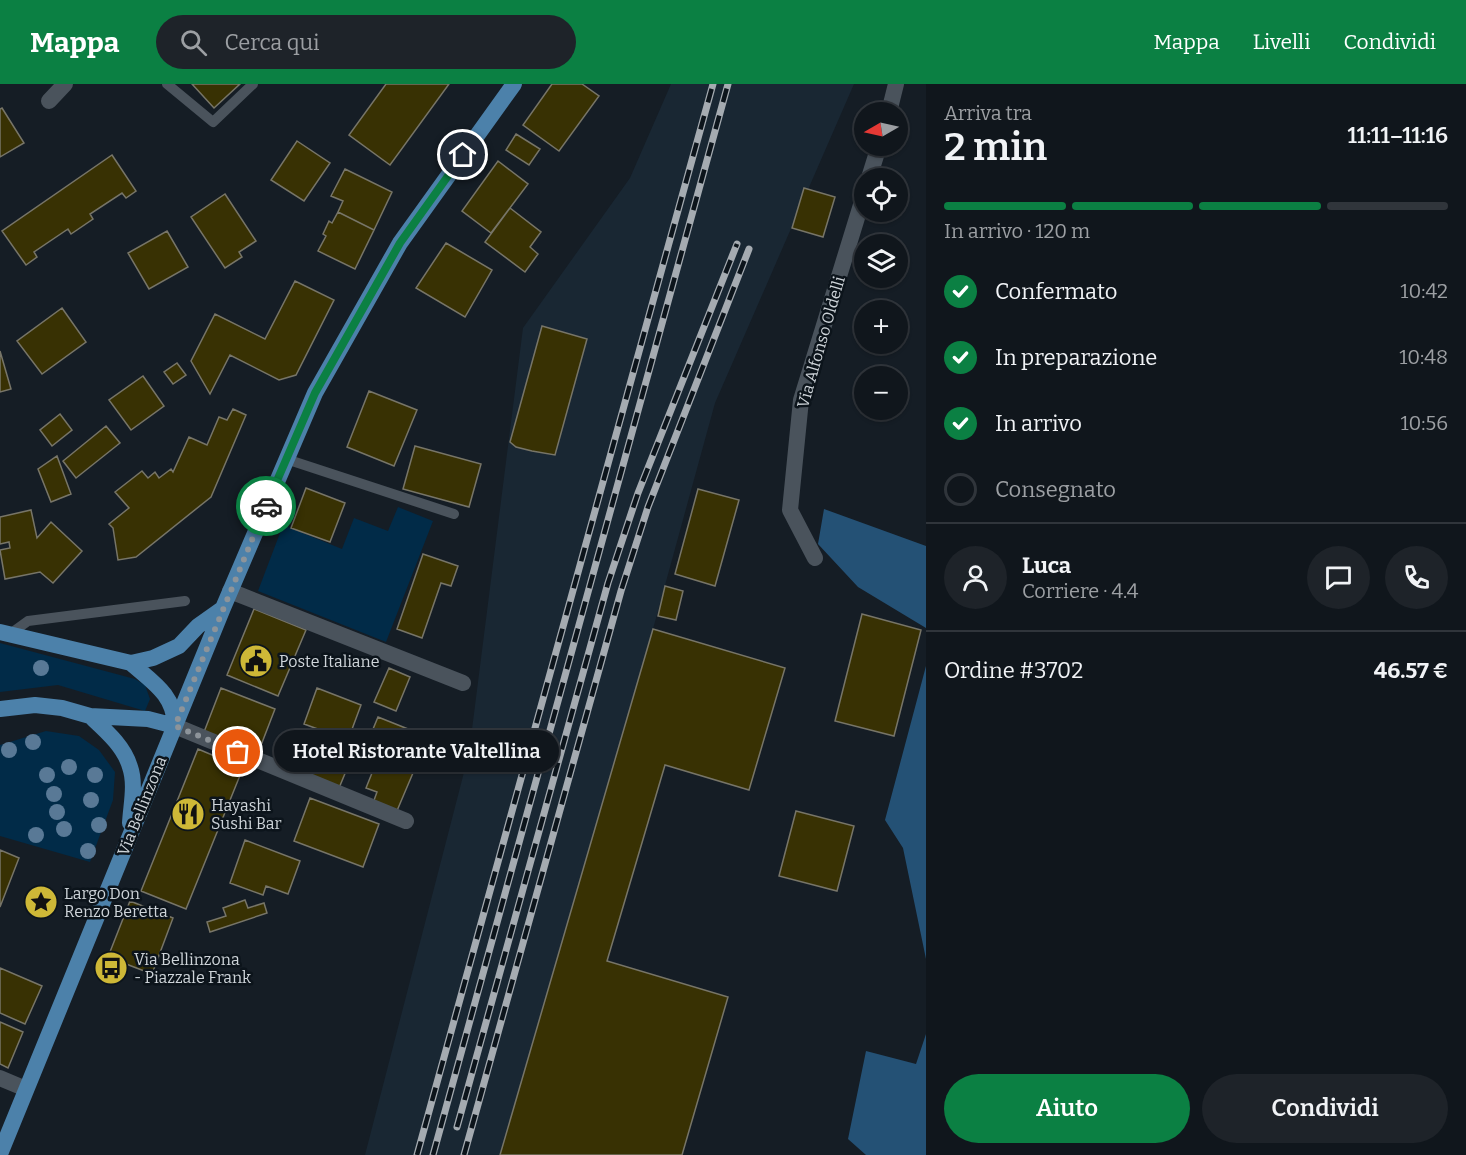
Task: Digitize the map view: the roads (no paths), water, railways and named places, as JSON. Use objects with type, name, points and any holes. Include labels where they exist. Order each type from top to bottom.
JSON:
[{"type":"main road","name":"Via Bellinzona","points":[[0,1154],[230,591],[315,393],[400,243],[514,84]]},
{"type":"main road","points":[[5,633],[131,663],[153,658],[179,646],[198,626],[223,608]]},
{"type":"main road","points":[[0,709],[35,705],[62,708],[90,716],[148,719],[175,726],[175,712],[171,702],[131,663]]},
{"type":"main road","points":[[90,716],[113,738],[130,766],[132,781],[129,836]]},
{"type":"street","points":[[48,101],[65,84]]},
{"type":"street","points":[[892,102],[896,84]]},
{"type":"street","name":"Via Alfonso Oldelli","points":[[815,558],[790,510],[801,399],[856,222]]},
{"type":"street","points":[[230,591],[463,683]]},
{"type":"street","points":[[175,726],[406,821]]},
{"type":"street","points":[[0,1078],[26,1089]]},
{"type":"lane","points":[[167,84],[213,122],[253,84]]},
{"type":"lane","points":[[286,459],[454,514]]},
{"type":"lane","points":[[5,633],[28,621],[185,602]]},
{"type":"railway","points":[[417,1155],[713,84]]},
{"type":"railway","points":[[433,1155],[728,84]]},
{"type":"railway","points":[[457,1127],[608,583],[638,493],[737,244]]},
{"type":"railway","points":[[464,1155],[621,591],[648,507],[749,249]]},
{"type":"place","name":"Poste Italiane","points":[[256,661]]},
{"type":"place","name":"Hotel Ristorante Valtellina","points":[[238,752]]},
{"type":"place","name":"Hayashi Sushi Bar","points":[[188,814]]},
{"type":"place","name":"Largo Don Renzo Beretta","points":[[41,902]]},
{"type":"place","name":"Via Bellinzona - Piazzale Frank","points":[[111,968]]}]
